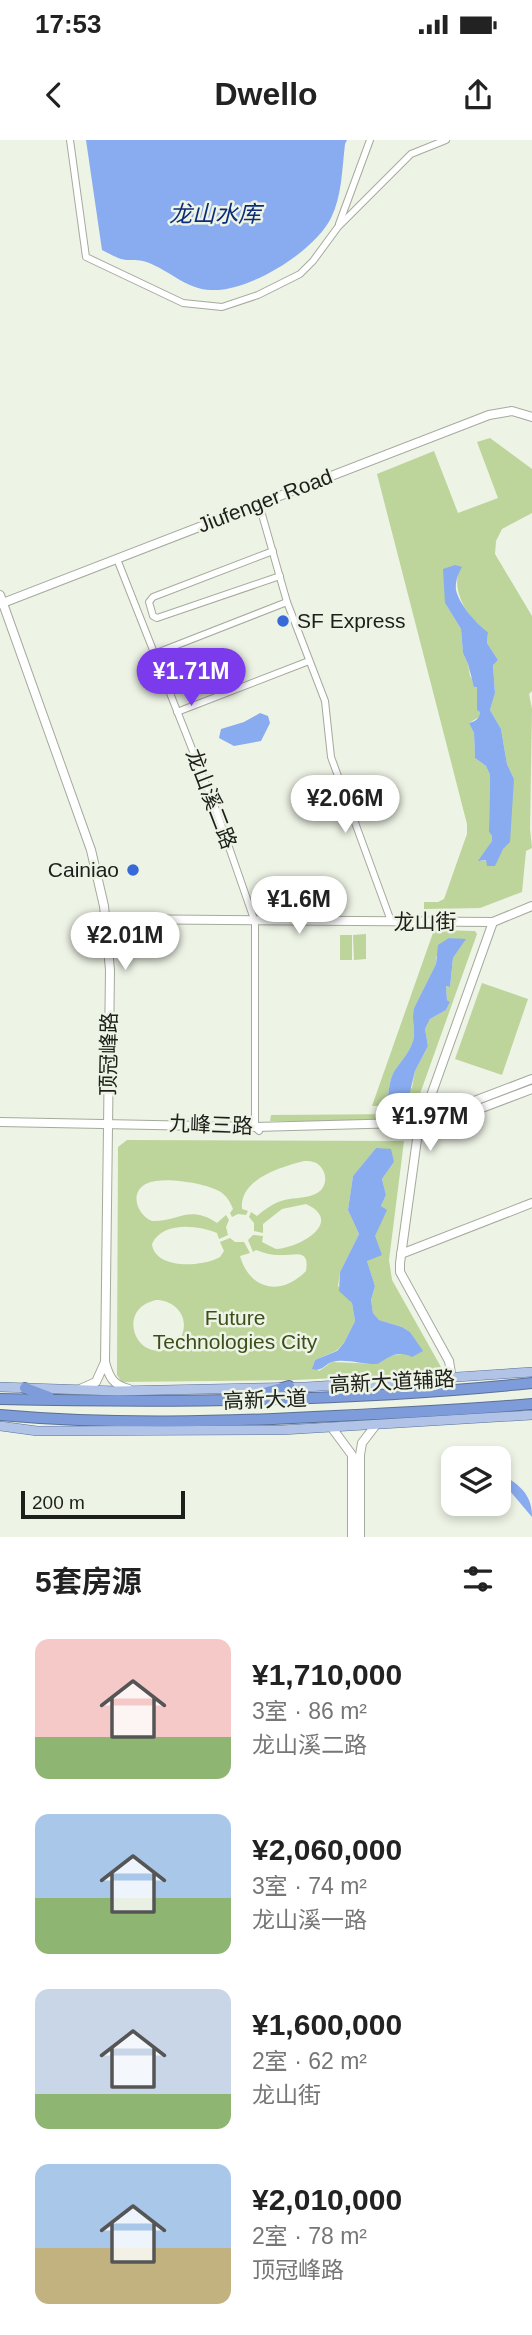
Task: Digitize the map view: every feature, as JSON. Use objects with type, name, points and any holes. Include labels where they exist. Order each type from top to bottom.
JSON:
[{"type":"highway","name":"高新大道","points":[[0,1399],[239,1401],[333,1398],[532,1384]]},
{"type":"highway","points":[[239,1401],[289,1386]]},
{"type":"highway","points":[[25,1388],[58,1400]]},
{"type":"highway","points":[[333,1398],[333,1422]]},
{"type":"highway","name":"高新大道","points":[[0,1415],[77,1421],[333,1422],[532,1404]]},
{"type":"main road","name":"高新大道辅路","points":[[0,1387],[325,1387],[532,1374]]},
{"type":"main road","points":[[448,1421],[475,1409]]},
{"type":"main road","points":[[0,1426],[54,1431],[282,1430],[333,1422],[374,1426],[532,1415]]},
{"type":"main road","points":[[258,1420],[282,1430]]},
{"type":"main road","points":[[54,1431],[77,1421]]},
{"type":"street","points":[[70,140],[86,257],[183,303],[222,307],[269,290],[300,274],[338,227],[411,153],[446,140]]},
{"type":"street","points":[[338,227],[370,140]]},
{"type":"street","name":"Jiufenger Road","points":[[1,601],[489,415],[512,411],[532,417]]},
{"type":"street","points":[[259,504],[287,602],[325,701],[331,757],[391,921]]},
{"type":"street","points":[[273,551],[153,597],[149,602],[153,616],[157,618],[280,576]]},
{"type":"street","name":"龙山溪二路","points":[[117,559],[215,807],[256,922],[257,1129]]},
{"type":"street","name":"顶冠峰路","points":[[1,601],[91,850],[106,919],[110,970],[105,1363]]},
{"type":"street","points":[[154,654],[287,602]]},
{"type":"street","points":[[177,712],[310,661]]},
{"type":"street","points":[[452,1379],[449,1361],[400,1272],[418,1132],[493,922],[532,906]]},
{"type":"street","name":"龙山街","points":[[106,919],[493,922]]},
{"type":"street","name":"九峰三路","points":[[0,1122],[108,1122],[257,1129],[422,1121],[532,1079]]},
{"type":"street","points":[[418,1132],[532,1089]]},
{"type":"street","points":[[401,1254],[532,1203]]},
{"type":"street","points":[[80,1389],[96,1382],[105,1363]]},
{"type":"street","points":[[105,1363],[113,1382],[119,1387],[129,1389]]},
{"type":"street","points":[[333,1422],[352,1455],[352,1537]]},
{"type":"street","points":[[360,1537],[360,1455],[362,1443],[374,1426]]},
{"type":"green space","points":[[490,438],[532,469],[532,513],[502,529],[496,541],[495,554],[532,616],[532,691],[529,694],[532,709],[532,848],[526,851],[522,892],[480,908],[424,909],[424,902],[444,899],[467,834],[467,824],[377,474],[434,451],[458,513],[498,498],[477,442]],"holes":[[[458,574],[457,582],[464,607],[488,632],[487,643],[498,660],[493,664],[495,692],[490,710],[501,729],[507,764],[514,779],[487,860],[480,861],[492,841],[489,832],[490,775],[486,766],[475,758],[474,733],[469,723],[479,717],[477,687],[470,676],[463,653],[461,629],[445,603],[445,576]]]},
{"type":"green space","points":[[434,930],[475,931],[477,934],[416,1105],[372,1106]],"holes":[[[449,938],[465,940],[453,958],[450,987],[446,986],[447,1000],[450,1002],[446,1010],[430,1019],[425,1029],[428,1046],[415,1071],[412,1088],[388,1097],[393,1073],[413,1041],[414,1008],[436,964],[436,957]]]},
{"type":"green space","points":[[366,934],[366,959],[354,960],[353,935]]},
{"type":"green space","points":[[340,935],[352,935],[352,960],[340,960]]},
{"type":"green space","points":[[482,983],[528,999],[502,1075],[455,1059]]},
{"type":"green space","points":[[405,1114],[404,1118],[385,1121],[270,1121],[271,1115]]},
{"type":"green space","name":"Future Technologies City","points":[[127,1140],[404,1141],[389,1260],[392,1280],[441,1367],[439,1373],[295,1380],[122,1382],[117,1375],[118,1147]],"holes":[[[376,1148],[394,1162],[382,1179],[386,1195],[381,1206],[386,1210],[376,1229],[367,1261],[375,1286],[371,1300],[373,1313],[379,1320],[410,1332],[422,1351],[389,1356],[378,1364],[332,1362],[319,1371],[313,1366],[315,1360],[336,1351],[344,1343],[355,1321],[352,1303],[338,1286],[340,1272],[359,1234],[348,1210],[353,1176]],[[304,1161],[316,1163],[324,1171],[323,1188],[307,1197],[281,1201],[257,1216],[251,1212],[249,1217],[254,1223],[254,1231],[263,1233],[263,1224],[282,1209],[306,1204],[317,1211],[321,1218],[320,1226],[296,1244],[276,1249],[262,1242],[263,1236],[253,1235],[248,1240],[253,1252],[256,1250],[273,1255],[303,1256],[307,1263],[306,1271],[297,1279],[277,1286],[259,1283],[251,1277],[240,1256],[250,1253],[244,1242],[235,1242],[230,1238],[220,1242],[224,1251],[220,1257],[203,1263],[170,1262],[155,1252],[152,1244],[164,1231],[181,1227],[200,1228],[217,1233],[219,1239],[228,1235],[226,1227],[229,1220],[226,1215],[217,1223],[191,1214],[152,1221],[142,1214],[137,1203],[138,1191],[148,1183],[163,1180],[184,1181],[219,1191],[229,1201],[233,1209],[230,1213],[232,1217],[238,1214],[246,1215],[248,1211],[242,1209],[243,1199],[254,1182],[273,1171]],[[156,1300],[168,1302],[178,1309],[184,1325],[178,1342],[157,1351],[140,1342],[133,1323],[136,1313],[143,1305]]]},
{"type":"water","name":"龙山水库","points":[[86,140],[347,140],[337,201],[323,231],[296,256],[261,277],[226,289],[211,290],[193,286],[151,264],[140,260],[121,259],[102,250]]},
{"type":"water","points":[[455,565],[462,567],[456,584],[458,596],[469,614],[488,632],[487,643],[498,660],[493,665],[495,693],[490,710],[501,729],[507,764],[514,779],[510,842],[503,849],[495,866],[487,866],[486,860],[478,861],[492,841],[489,832],[490,775],[486,766],[475,758],[474,733],[469,723],[480,714],[477,710],[477,687],[474,687],[463,653],[461,629],[445,603],[443,569]]},
{"type":"water","points":[[260,713],[268,716],[270,723],[261,741],[234,746],[219,738],[221,729],[244,722]]},
{"type":"water","points":[[449,938],[466,939],[453,958],[450,987],[446,986],[447,1000],[450,1002],[446,1010],[430,1019],[425,1029],[428,1046],[415,1071],[409,1096],[388,1097],[393,1073],[413,1041],[414,1008],[436,964],[438,945]]},
{"type":"water","points":[[376,1148],[391,1149],[394,1162],[382,1179],[386,1195],[381,1206],[387,1210],[375,1236],[382,1255],[367,1261],[375,1286],[371,1300],[373,1313],[379,1320],[410,1332],[423,1351],[412,1357],[394,1355],[378,1364],[337,1361],[315,1370],[312,1369],[315,1360],[337,1351],[355,1321],[352,1303],[339,1291],[340,1272],[359,1234],[348,1210],[353,1176]]},
{"type":"water","points":[[511,1480],[527,1496],[532,1517],[511,1492]]},
{"type":"place","name":"SF Express","points":[[283,621]]},
{"type":"place","name":"Cainiao","points":[[133,870]]}]
